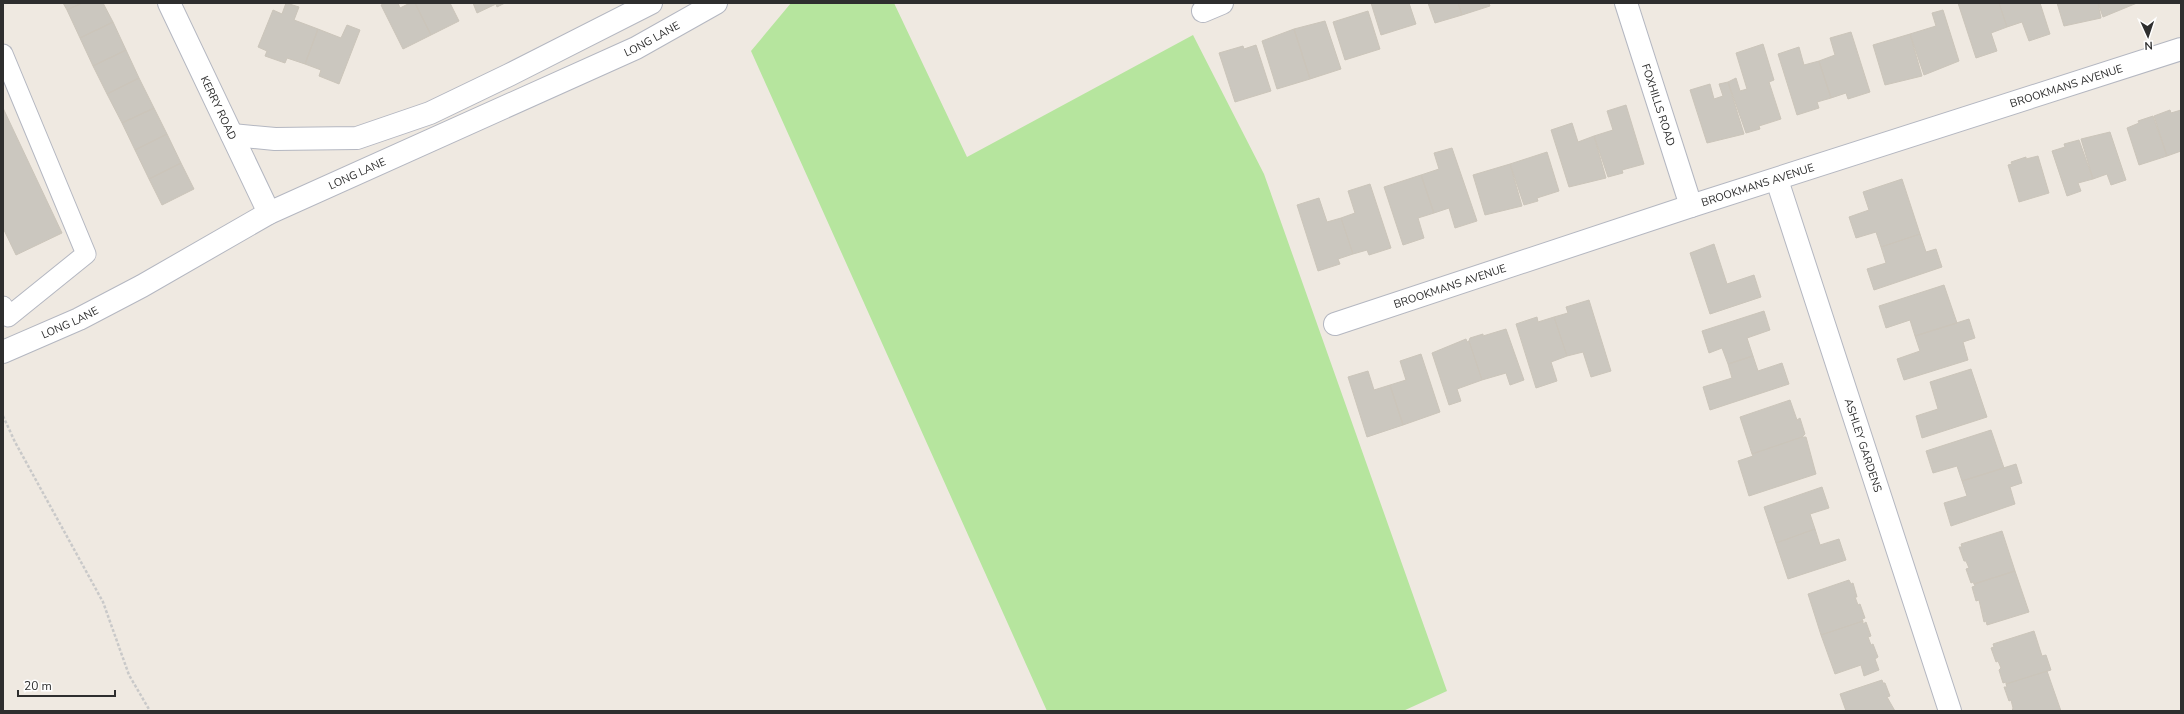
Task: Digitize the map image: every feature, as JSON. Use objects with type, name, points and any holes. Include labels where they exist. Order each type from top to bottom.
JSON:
[{"type":"street","name":"KERRY ROAD","points":[[169,3],[269,213]]},
{"type":"street","points":[[232,135],[275,139],[358,138],[430,113],[509,76],[651,3]]},
{"type":"street","name":"LONG LANE","points":[[3,352],[79,319],[142,286],[269,213],[441,138],[636,48],[716,3]]},
{"type":"street","name":"FOXHILLS ROAD","points":[[1626,3],[1690,206]]},
{"type":"street","name":"BROOKMANS AVENUE","points":[[1335,324],[1690,206],[1777,180],[2181,49]]},
{"type":"street","points":[[509,76],[522,101]]},
{"type":"street","points":[[430,113],[441,138]]},
{"type":"street","name":"ASHLEY GARDENS","points":[[1777,180],[1950,711]]},
{"type":"lane","points":[[3,54],[86,254],[8,317],[3,306]]},
{"type":"path","points":[[3,416],[15,442],[104,602],[129,675],[150,711]]},
{"type":"green space","points":[[791,3],[894,3],[967,157],[1193,35],[1264,174],[1447,691],[1403,711],[1047,711],[751,51]]},
{"type":"building","points":[[63,3],[82,3],[67,10]]},
{"type":"building","points":[[82,3],[103,3],[113,22],[80,38],[67,10]]},
{"type":"building","points":[[286,3],[299,7],[294,20],[318,29],[305,64],[287,58],[285,63],[265,56],[267,51],[258,47],[273,10],[282,14]]},
{"type":"building","points":[[386,3],[398,3],[400,8],[410,3],[415,3],[431,35],[403,49],[381,5]]},
{"type":"building","points":[[415,3],[450,3],[459,21],[431,35]]},
{"type":"building","points":[[473,3],[505,3],[497,7],[496,4],[477,13]]},
{"type":"building","points":[[1371,3],[1409,3],[1416,24],[1381,35]]},
{"type":"building","points":[[1428,3],[1458,3],[1462,15],[1435,23]]},
{"type":"building","points":[[1458,3],[1489,3],[1490,6],[1462,15]]},
{"type":"building","points":[[1958,3],[1999,3],[2007,27],[1991,33],[1997,51],[1976,58]]},
{"type":"building","points":[[1999,3],[2040,3],[2050,34],[2029,41],[2022,22],[2007,27]]},
{"type":"building","points":[[2057,3],[2098,3],[2101,18],[2064,26]]},
{"type":"building","points":[[2098,3],[2137,3],[2103,17]]},
{"type":"building","points":[[1943,10],[1959,61],[1924,75],[1910,34],[1936,26],[1932,13]]},
{"type":"building","points":[[1368,11],[1380,49],[1345,60],[1333,22]]},
{"type":"building","points":[[1325,21],[1341,69],[1310,79],[1294,29]]},
{"type":"building","points":[[113,22],[126,50],[93,66],[80,38]]},
{"type":"building","points":[[347,25],[360,30],[339,84],[319,76],[321,70],[305,64],[318,29],[341,38]]},
{"type":"building","points":[[1294,29],[1310,79],[1277,89],[1262,41]]},
{"type":"building","points":[[1851,32],[1870,92],[1848,99],[1846,93],[1831,98],[1819,61],[1835,55],[1830,38]]},
{"type":"building","points":[[1910,34],[1922,76],[1885,85],[1873,45]]},
{"type":"building","points":[[1763,44],[1774,80],[1769,82],[1781,119],[1759,126],[1760,129],[1746,133],[1728,82],[1736,78],[1740,91],[1747,89],[1736,53]]},
{"type":"building","points":[[1256,45],[1271,91],[1235,102],[1219,53],[1243,46],[1244,49]]},
{"type":"building","points":[[1799,47],[1804,65],[1819,61],[1831,98],[1817,102],[1819,108],[1797,115],[1778,54]]},
{"type":"building","points":[[126,50],[139,78],[107,94],[93,66]]},
{"type":"building","points":[[139,78],[154,108],[122,123],[107,94]]},
{"type":"building","points":[[1728,82],[1744,134],[1707,143],[1690,90],[1710,84],[1714,99],[1723,96],[1719,84]]},
{"type":"building","points":[[1626,105],[1644,164],[1622,170],[1623,173],[1608,177],[1594,136],[1613,130],[1607,111]]},
{"type":"building","points":[[3,108],[62,233],[16,255],[3,228]]},
{"type":"building","points":[[154,108],[167,134],[135,150],[122,123]]},
{"type":"building","points":[[2170,110],[2171,113],[2181,110],[2181,151],[2167,156],[2154,116]]},
{"type":"building","points":[[2153,116],[2167,156],[2139,165],[2127,128],[2139,123],[2138,121]]},
{"type":"building","points":[[1572,123],[1578,142],[1594,136],[1606,178],[1569,187],[1551,130]]},
{"type":"building","points":[[2110,132],[2126,180],[2111,185],[2107,174],[2093,179],[2081,139]]},
{"type":"building","points":[[167,134],[181,163],[149,179],[135,150]]},
{"type":"building","points":[[2079,140],[2093,179],[2078,183],[2081,191],[2067,196],[2052,151],[2065,147],[2064,144]]},
{"type":"building","points":[[1452,148],[1477,221],[1455,228],[1449,208],[1434,213],[1421,175],[1439,169],[1434,153]]},
{"type":"building","points":[[1547,152],[1559,191],[1537,198],[1538,201],[1524,205],[1510,164]]},
{"type":"building","points":[[2038,156],[2049,193],[2019,202],[2008,165],[2012,164],[2011,162],[2026,157],[2026,159]]},
{"type":"building","points":[[181,163],[194,189],[162,205],[149,179]]},
{"type":"building","points":[[1510,164],[1522,206],[1485,215],[1473,175]]},
{"type":"building","points":[[1421,175],[1434,213],[1418,218],[1424,238],[1403,245],[1384,187]]},
{"type":"building","points":[[1902,179],[1920,234],[1881,247],[1876,232],[1856,238],[1849,217],[1869,210],[1863,192]]},
{"type":"building","points":[[1370,184],[1391,248],[1369,255],[1367,250],[1353,254],[1341,218],[1355,213],[1348,191]]},
{"type":"building","points":[[1319,198],[1327,222],[1341,218],[1353,254],[1338,259],[1340,264],[1318,271],[1297,205]]},
{"type":"building","points":[[1920,234],[1926,252],[1936,249],[1942,267],[1874,290],[1867,269],[1886,263],[1881,247]]},
{"type":"building","points":[[1714,244],[1727,284],[1754,275],[1761,297],[1710,314],[1690,253]]},
{"type":"building","points":[[1944,285],[1957,323],[1915,336],[1910,320],[1886,328],[1879,306]]},
{"type":"building","points":[[1589,300],[1611,371],[1591,377],[1583,352],[1567,356],[1554,317],[1568,313],[1566,307]]},
{"type":"building","points":[[1764,311],[1770,330],[1747,338],[1753,356],[1728,364],[1722,348],[1709,353],[1702,331]]},
{"type":"building","points":[[1537,317],[1538,322],[1554,317],[1567,356],[1551,362],[1557,381],[1536,388],[1516,324]]},
{"type":"building","points":[[1969,319],[1975,338],[1963,342],[1968,360],[1904,380],[1897,359],[1920,351],[1915,336]]},
{"type":"building","points":[[1506,329],[1524,380],[1510,385],[1506,373],[1482,380],[1469,341],[1470,338],[1483,334],[1483,336]]},
{"type":"building","points":[[1466,339],[1467,342],[1469,341],[1482,380],[1457,389],[1461,401],[1449,405],[1432,353]]},
{"type":"building","points":[[1421,354],[1440,412],[1403,425],[1390,385],[1406,380],[1400,361]]},
{"type":"building","points":[[1753,356],[1758,371],[1782,363],[1789,384],[1710,410],[1703,387],[1732,378],[1728,364]]},
{"type":"building","points":[[1971,369],[1987,417],[1922,438],[1916,416],[1938,409],[1930,382]]},
{"type":"building","points":[[1368,371],[1374,390],[1390,385],[1403,425],[1367,437],[1348,377]]},
{"type":"building","points":[[1790,400],[1797,420],[1800,418],[1805,434],[1802,437],[1752,454],[1740,417]]},
{"type":"building","points":[[1991,430],[2004,468],[1962,481],[1957,466],[1933,473],[1926,451]]},
{"type":"building","points":[[1802,437],[1806,437],[1816,474],[1749,496],[1738,461],[1753,456],[1752,454]]},
{"type":"building","points":[[2016,464],[2022,483],[2010,487],[2015,504],[1951,526],[1944,503],[1967,496],[1962,481]]},
{"type":"building","points":[[1822,487],[1829,508],[1810,514],[1815,529],[1776,543],[1764,507]]},
{"type":"building","points":[[1815,529],[1820,545],[1839,539],[1846,560],[1788,579],[1776,543]]},
{"type":"building","points":[[2002,531],[2015,571],[1974,584],[1973,582],[1971,583],[1966,569],[1969,568],[1966,561],[1964,561],[1959,547],[1962,547],[1961,544]]},
{"type":"building","points":[[2015,571],[2029,612],[1987,625],[1986,621],[1984,622],[1979,600],[1976,601],[1972,587],[1975,586],[1974,584]]},
{"type":"building","points":[[1849,580],[1851,584],[1853,583],[1857,597],[1855,597],[1858,605],[1860,604],[1865,618],[1862,619],[1863,621],[1821,635],[1808,594]]},
{"type":"building","points":[[1863,621],[1863,624],[1866,622],[1871,636],[1868,637],[1871,645],[1873,644],[1878,657],[1875,659],[1879,670],[1864,676],[1861,665],[1835,674],[1821,635]]},
{"type":"building","points":[[2034,631],[2042,656],[2046,655],[2051,670],[2006,684],[2006,682],[2003,683],[1999,670],[2001,668],[1998,661],[1996,662],[1991,648],[1994,647],[1993,644]]},
{"type":"building","points":[[2047,671],[2061,711],[2012,711],[2013,708],[2011,700],[2009,701],[2004,687],[2007,687],[2006,684]]},
{"type":"building","points":[[1882,680],[1883,683],[1885,683],[1890,696],[1887,697],[1895,711],[1846,711],[1840,694]]}]
